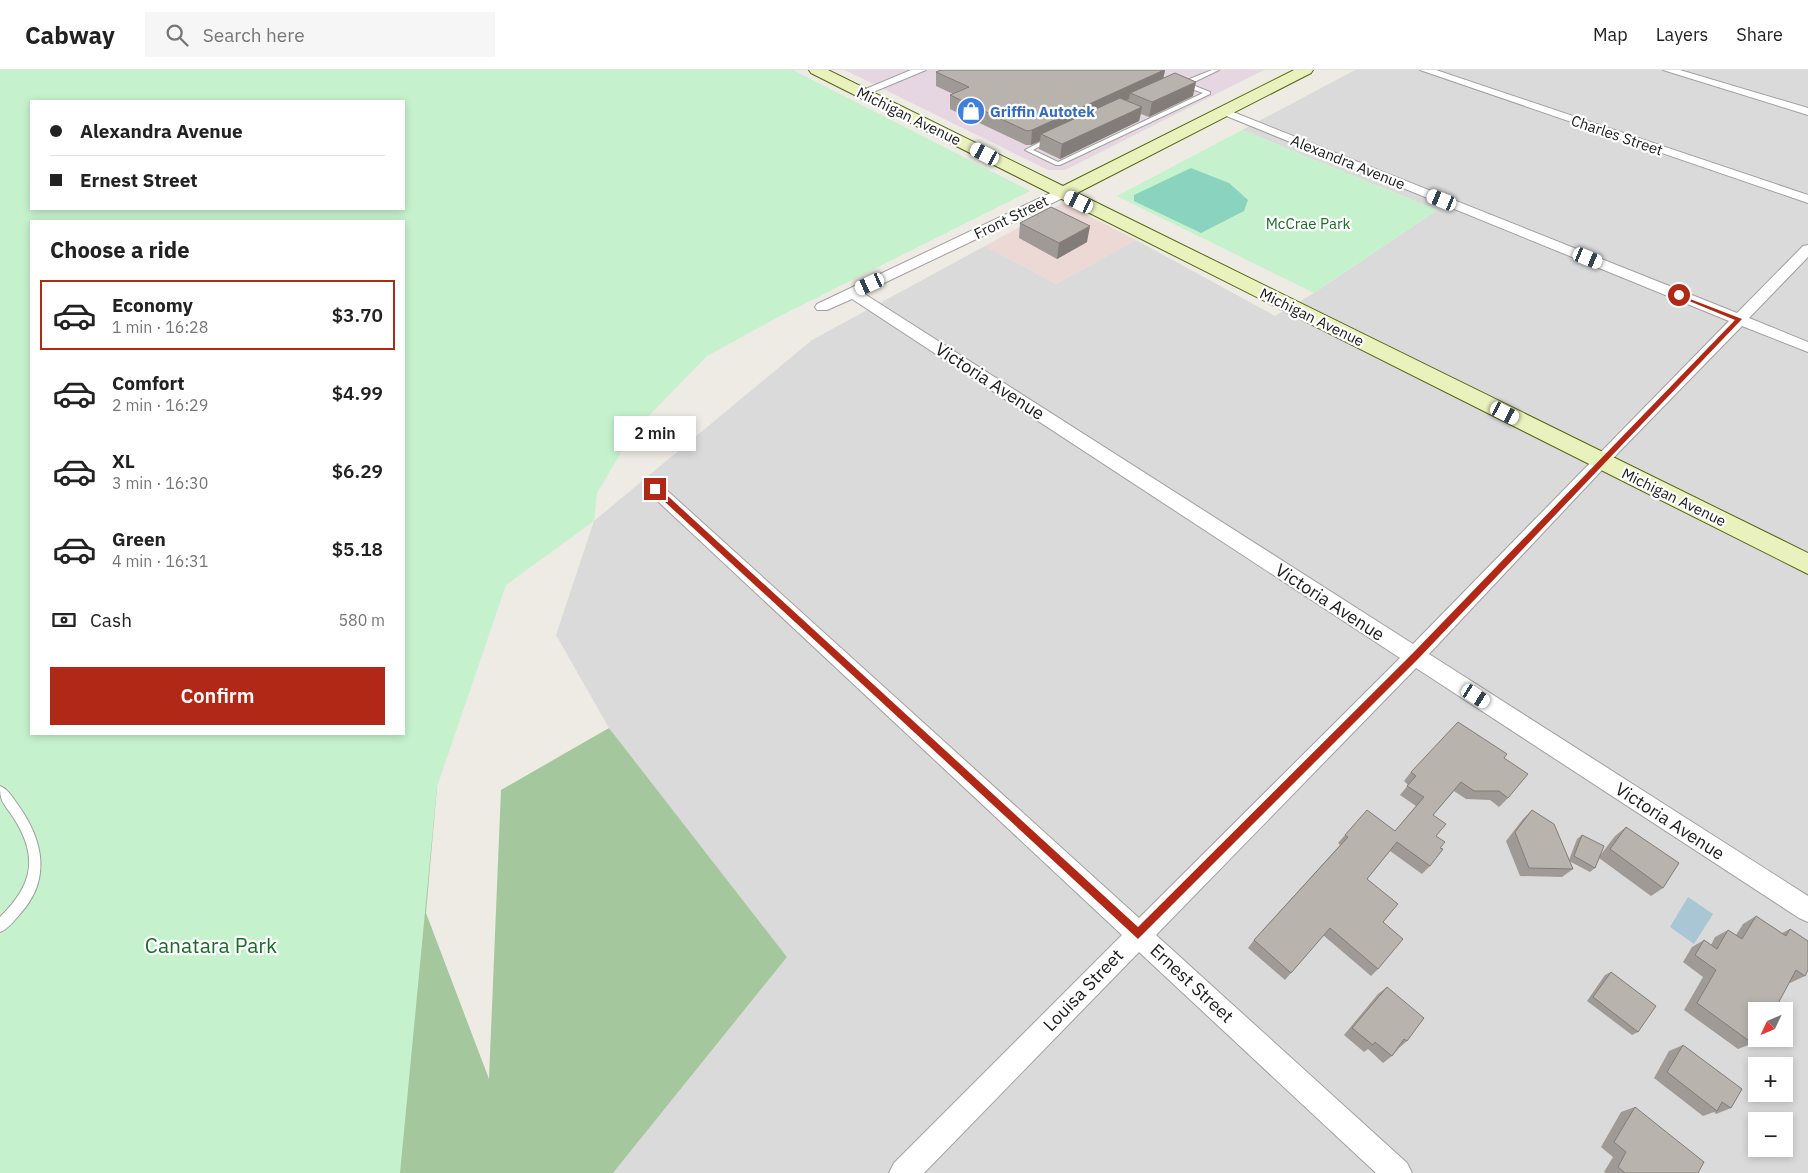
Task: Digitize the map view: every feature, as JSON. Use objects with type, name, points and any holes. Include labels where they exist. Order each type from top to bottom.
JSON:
[{"type":"main road","name":"Michigan Avenue","points":[[816,70],[1808,564]]},
{"type":"main road","name":"Front Street","points":[[1062,193],[1306,70]]},
{"type":"street","points":[[862,93],[921,70]]},
{"type":"street","name":"Charles Street","points":[[1425,70],[1808,199]]},
{"type":"street","points":[[1668,70],[1808,112]]},
{"type":"street","name":"Alexandra Avenue","points":[[1222,112],[1808,347]]},
{"type":"street","name":"Front Street","points":[[822,307],[1062,193]]},
{"type":"street","name":"Louisa Street","points":[[904,1173],[1138,934],[1415,656],[1601,461],[1808,249]]},
{"type":"street","name":"Victoria Avenue","points":[[853,292],[1808,910]]},
{"type":"street","name":"Ernest Street","points":[[655,489],[1397,1173]]},
{"type":"lane","points":[[1185,84],[1216,70]]},
{"type":"lane","points":[[1055,137],[1028,150],[1058,164],[1208,93],[1185,84],[1172,84]]},
{"type":"lane","points":[[1141,118],[1149,121]]},
{"type":"lane","points":[[0,790],[20,815],[35,857],[35,873],[28,893],[0,926]]},
{"type":"shaded area","points":[[845,70],[1264,70],[1065,170],[1048,170]]},
{"type":"shaded area","points":[[1355,70],[1808,70],[1808,1173],[613,1173],[787,957],[609,728],[556,635],[594,521],[812,340],[985,246],[1056,284],[1136,240],[1275,316],[1314,293],[1437,210],[1242,130]]},
{"type":"shaded area","points":[[1063,203],[1136,240],[1056,284],[985,246]]},
{"type":"green space","name":"Canatara Park","points":[[0,70],[793,70],[1030,191],[782,315],[707,356],[633,432],[597,493],[594,521],[506,585],[437,787],[400,1173],[0,1173]]},
{"type":"green space","name":"McCrae Park","points":[[1242,130],[1437,210],[1314,293],[1117,196]]},
{"type":"green space","points":[[1191,168],[1229,183],[1248,200],[1244,211],[1201,233],[1134,201],[1134,195]]},
{"type":"green space","points":[[609,728],[787,957],[613,1173],[0,1173],[0,1020],[437,787],[426,913],[489,1079],[501,790]]},
{"type":"water","points":[[1688,897],[1713,914],[1694,944],[1670,927]]},
{"type":"building","points":[[941,70],[1164,70],[1027,131],[950,95],[969,87],[936,72]]},
{"type":"building","points":[[1175,73],[1196,82],[1152,102],[1130,93]]},
{"type":"building","points":[[1120,98],[1142,107],[1062,144],[1041,134]]},
{"type":"building","points":[[1051,207],[1090,226],[1059,243],[1020,223]]},
{"type":"building","points":[[1458,722],[1507,754],[1504,758],[1528,774],[1508,798],[1499,791],[1474,791],[1461,782],[1433,815],[1446,824],[1436,836],[1445,842],[1440,848],[1443,849],[1430,866],[1397,842],[1367,879],[1398,904],[1383,922],[1403,939],[1378,969],[1330,928],[1291,973],[1254,940],[1348,837],[1345,835],[1367,810],[1395,831],[1424,797],[1407,786],[1416,776],[1411,772]]},
{"type":"building","points":[[1532,810],[1554,824],[1573,869],[1529,868],[1515,832]]},
{"type":"building","points":[[1626,827],[1679,863],[1663,888],[1610,849]]},
{"type":"building","points":[[1582,835],[1604,846],[1595,868],[1574,856]]},
{"type":"building","points":[[1756,916],[1786,936],[1790,929],[1808,941],[1808,970],[1805,976],[1796,970],[1779,1002],[1748,1002],[1748,1040],[1697,1003],[1716,970],[1695,955],[1704,940],[1717,949],[1728,930],[1742,939]]},
{"type":"building","points":[[1611,972],[1656,1006],[1638,1032],[1593,997]]},
{"type":"building","points":[[1387,987],[1424,1018],[1407,1041],[1404,1039],[1392,1056],[1375,1042],[1373,1045],[1352,1028]]},
{"type":"building","points":[[1683,1045],[1742,1089],[1731,1108],[1722,1102],[1717,1111],[1667,1072]]},
{"type":"building","points":[[1635,1107],[1704,1162],[1698,1173],[1625,1173],[1618,1167],[1626,1152],[1614,1142]]},
{"type":"place","name":"Griffin Autotek","points":[[971,111]]},
{"type":"route","points":[[655,489],[1138,934],[1415,656],[1739,319],[1679,295]]}]
